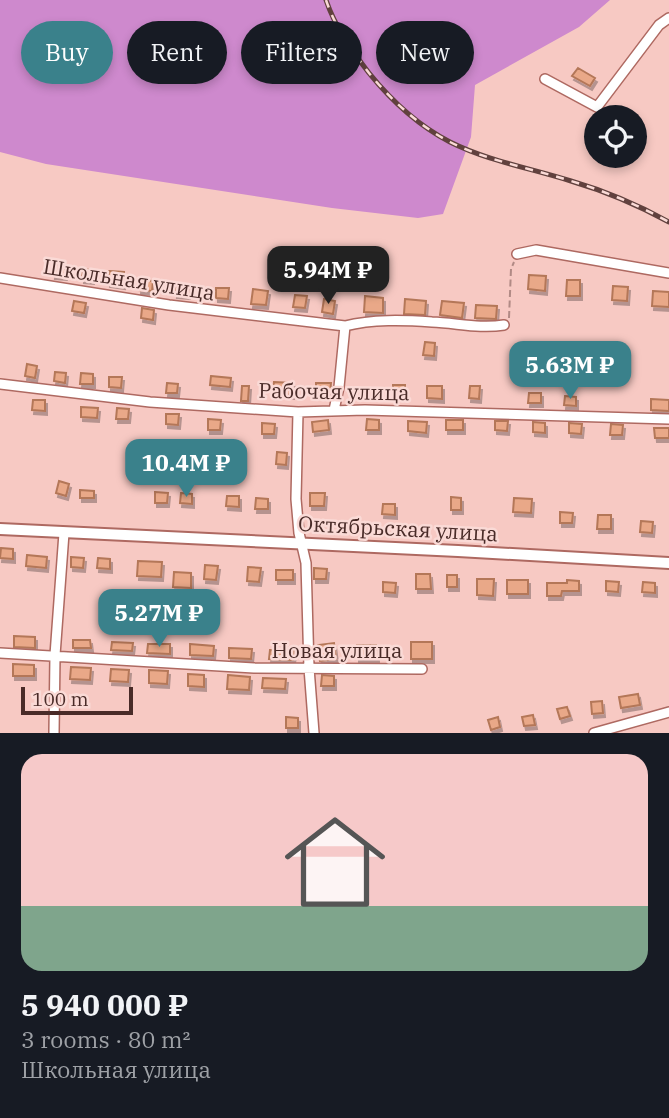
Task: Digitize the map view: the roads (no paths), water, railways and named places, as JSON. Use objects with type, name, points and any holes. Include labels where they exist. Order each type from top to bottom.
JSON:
[{"type":"street","points":[[545,79],[597,107],[659,25],[669,18]]},
{"type":"street","points":[[517,254],[536,250],[669,273]]},
{"type":"street","name":"Школьная улица","points":[[0,278],[169,305],[345,326],[369,320],[432,321],[488,328],[504,325]]},
{"type":"street","points":[[334,410],[345,326]]},
{"type":"street","name":"Рабочая улица","points":[[0,384],[150,402],[298,412],[334,410],[669,418]]},
{"type":"street","points":[[298,412],[296,499],[306,563],[314,733]]},
{"type":"street","name":"Октябрьская улица","points":[[0,529],[669,563]]},
{"type":"street","points":[[54,733],[55,655],[64,533]]},
{"type":"street","name":"Новая улица","points":[[0,653],[254,668],[422,669]]},
{"type":"street","points":[[594,733],[669,712]]},
{"type":"railway","points":[[326,0],[344,38],[369,73],[406,111],[438,136],[479,154],[609,194],[669,222]]}]
